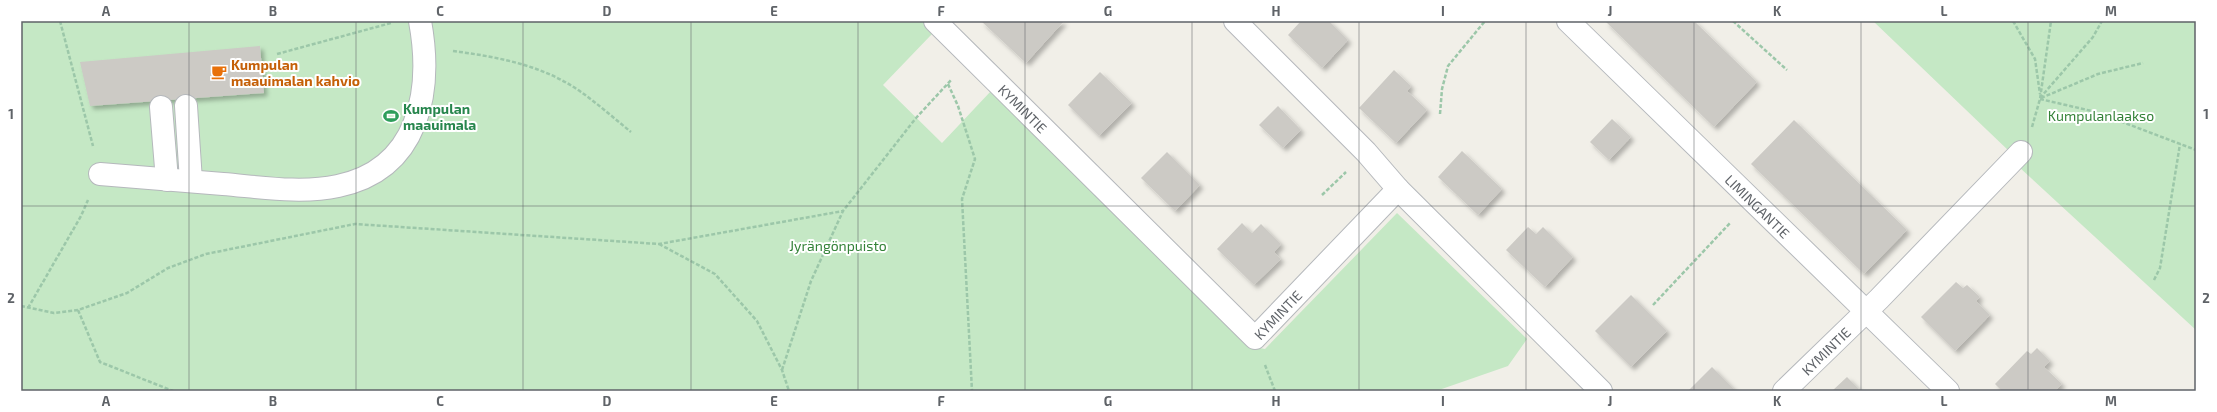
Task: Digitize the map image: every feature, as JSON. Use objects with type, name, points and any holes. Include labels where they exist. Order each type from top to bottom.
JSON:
[{"type":"street","points":[[100,174],[167,180],[312,189],[337,186],[356,181],[374,173],[392,160],[404,144],[416,123],[422,100],[425,47],[420,21]]},
{"type":"street","name":"KYMINTIE","points":[[935,21],[1256,338],[1398,189]]},
{"type":"street","points":[[1235,21],[1366,152],[1398,189],[1601,391]]},
{"type":"street","name":"LIMINGANTIE","points":[[1568,21],[1948,391]]},
{"type":"street","points":[[186,106],[191,181]]},
{"type":"street","points":[[160,107],[167,180]]},
{"type":"street","name":"KYMINTIE","points":[[1784,391],[1867,311],[2022,152]]},
{"type":"path","points":[[28,308],[81,216],[100,174],[60,21]]},
{"type":"path","points":[[277,54],[293,51],[395,21]]},
{"type":"path","points":[[1440,114],[1442,89],[1448,66],[1485,21]]},
{"type":"path","points":[[1733,21],[1787,70]]},
{"type":"path","points":[[2013,21],[2035,59],[2040,99]]},
{"type":"path","points":[[2022,152],[2033,125],[2040,99],[2051,21]]},
{"type":"path","points":[[2040,99],[2093,37],[2102,21]]},
{"type":"path","points":[[425,47],[506,60],[537,69],[558,78],[580,91],[631,132]]},
{"type":"path","points":[[782,370],[811,281],[842,211],[916,118],[972,58]]},
{"type":"path","points":[[2040,99],[2098,74],[2143,63]]},
{"type":"path","points":[[948,84],[958,106],[975,158],[962,199],[972,391]]},
{"type":"path","points":[[2040,99],[2096,112],[2196,150]]},
{"type":"path","points":[[2154,280],[2160,268],[2180,144]]},
{"type":"path","points":[[1653,305],[1727,226],[1754,202]]},
{"type":"path","points":[[21,306],[54,313],[78,310],[126,293],[168,268],[206,254],[355,224],[659,244],[842,211]]},
{"type":"path","points":[[659,244],[715,274],[757,321],[782,370],[789,391]]},
{"type":"path","points":[[78,310],[100,362],[173,391]]},
{"type":"green space","name":"Jyrängönpuisto","points":[[21,21],[925,21],[932,34],[883,85],[942,143],[991,91],[1249,346],[1265,349],[1397,213],[1527,339],[1508,366],[1436,391],[21,391]]},
{"type":"green space","name":"Kumpulanlaakso","points":[[1873,21],[2196,21],[2196,330],[2019,167],[2010,152]]},
{"type":"building","points":[[981,21],[1064,21],[1026,63]]},
{"type":"building","points":[[1301,21],[1329,21],[1348,40],[1322,68],[1288,35]]},
{"type":"building","points":[[1605,21],[1694,21],[1757,82],[1714,127]]},
{"type":"building","points":[[260,46],[264,93],[90,106],[80,62]]},
{"type":"building","points":[[1394,70],[1411,86],[1407,91],[1427,110],[1396,143],[1359,108]]},
{"type":"building","points":[[1100,72],[1132,103],[1099,136],[1068,105]]},
{"type":"building","points":[[1278,106],[1301,130],[1283,148],[1259,125]]},
{"type":"building","points":[[1612,119],[1631,137],[1609,160],[1590,142]]},
{"type":"building","points":[[1794,120],[1907,230],[1864,274],[1751,164]]},
{"type":"building","points":[[1462,151],[1502,189],[1478,215],[1438,177]]},
{"type":"building","points":[[1167,152],[1200,185],[1175,211],[1141,178]]},
{"type":"building","points":[[1242,223],[1252,233],[1261,224],[1281,244],[1274,252],[1281,259],[1254,285],[1217,249]]},
{"type":"building","points":[[1528,227],[1536,234],[1543,227],[1573,257],[1545,287],[1506,250]]},
{"type":"building","points":[[1956,282],[1963,288],[1967,285],[1980,297],[1976,301],[1990,315],[1955,351],[1921,317]]},
{"type":"building","points":[[1631,295],[1667,331],[1631,367],[1595,331]]},
{"type":"building","points":[[2037,348],[2050,361],[2044,367],[2062,384],[2055,391],[2002,391],[1995,384],[2027,351],[2031,354]]},
{"type":"building","points":[[1712,367],[1736,391],[1688,391]]},
{"type":"building","points":[[1847,377],[1859,389],[1857,391],[1832,391]]},
{"type":"place","name":"Kumpulan maauimalan kahvio","points":[[219,72]]},
{"type":"place","name":"Kumpulan maauimala","points":[[391,116]]}]
